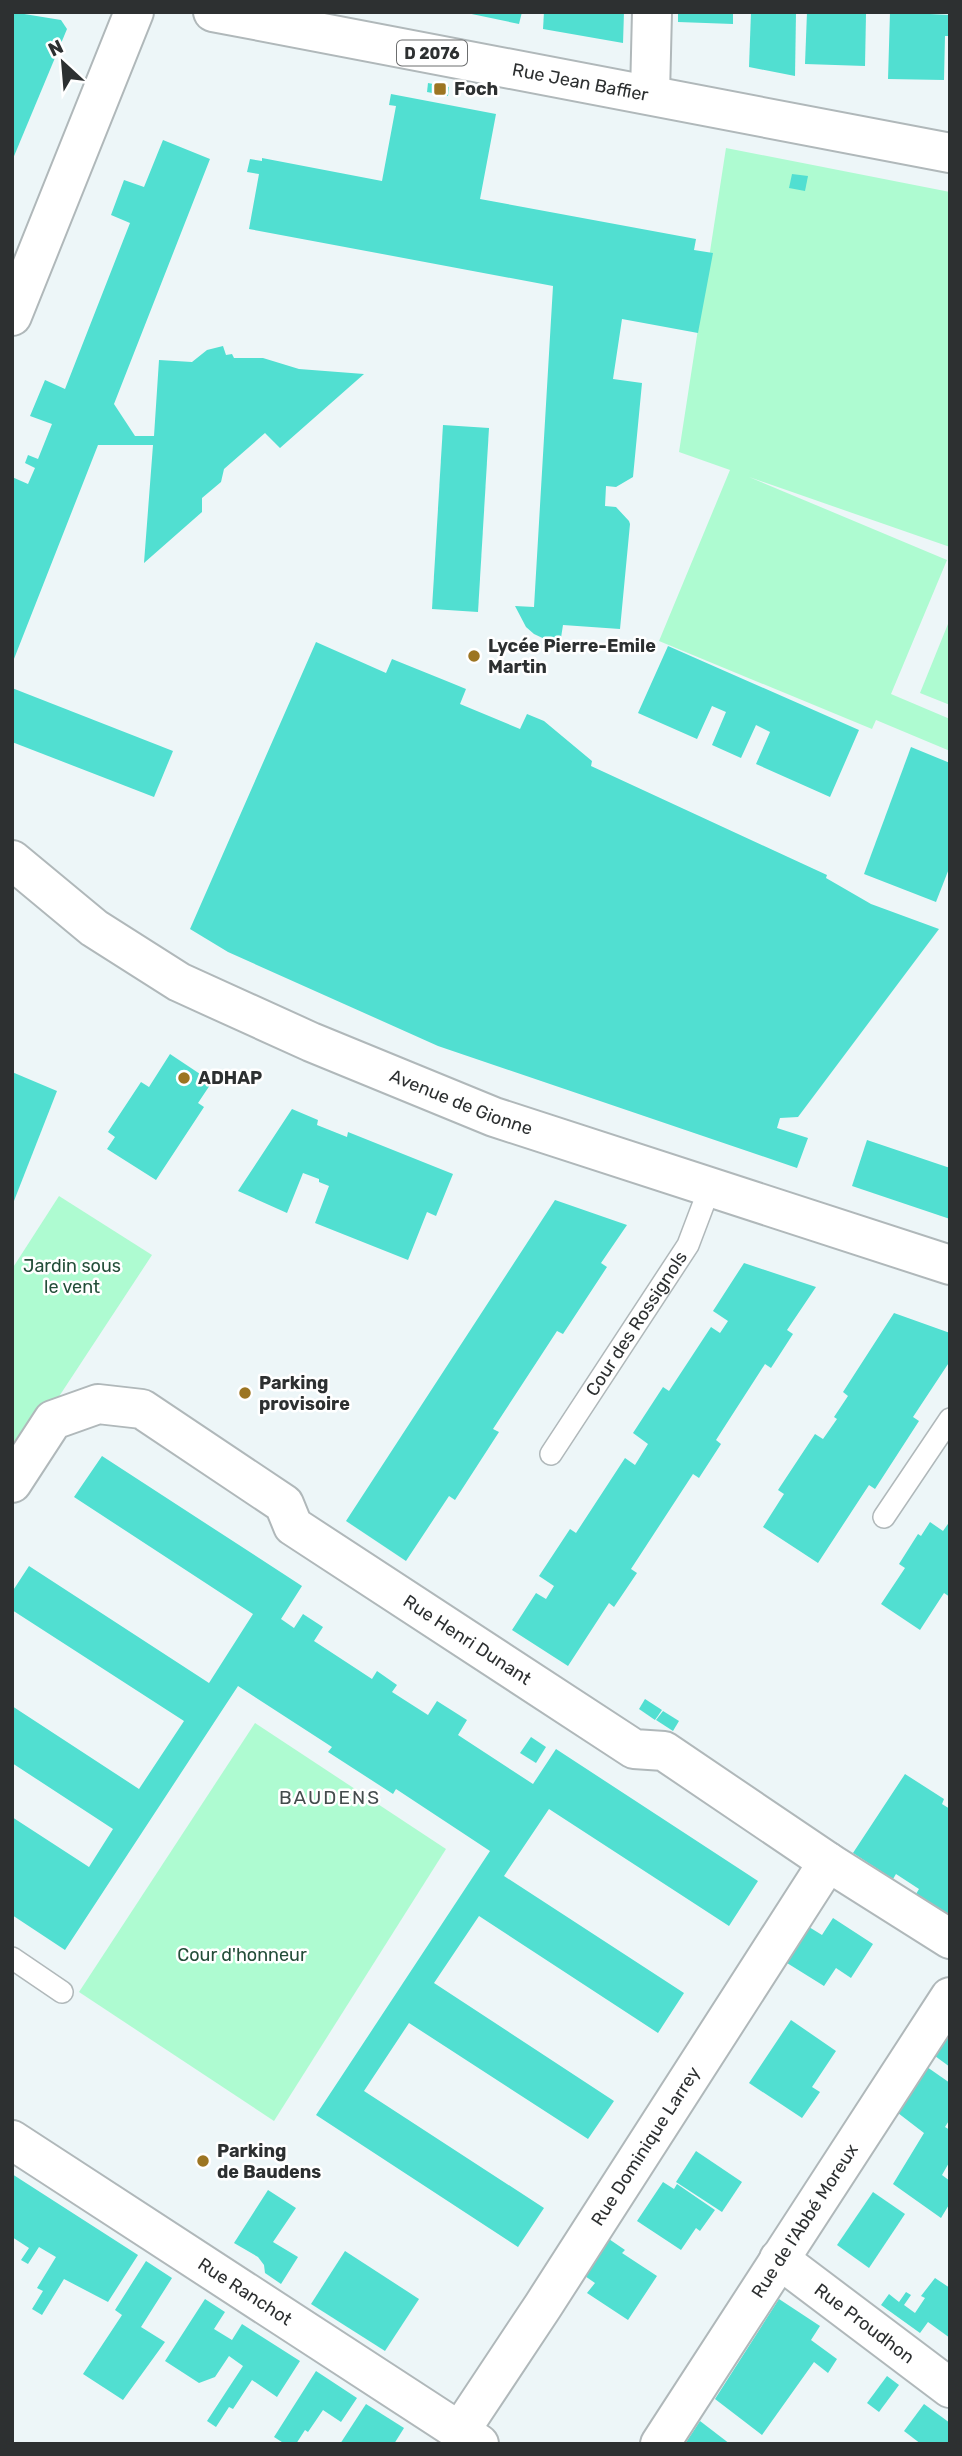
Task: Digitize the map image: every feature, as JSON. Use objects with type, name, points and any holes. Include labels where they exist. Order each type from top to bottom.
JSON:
[{"type":"street","points":[[12,316],[134,12]]},
{"type":"street","name":"Rue Jean Baffier","points":[[214,12],[950,153]]},
{"type":"street","points":[[650,94],[652,12]]},
{"type":"street","name":"Avenue de Gionne","points":[[12,860],[94,928],[179,982],[311,1042],[494,1117],[950,1265]]},
{"type":"street","name":"Rue Henri Dunant","points":[[12,1483],[54,1420],[98,1404],[142,1409],[284,1504],[293,1526],[634,1749],[664,1751],[828,1863],[950,1939]]},
{"type":"street","name":"Rue Dominique Larrey","points":[[469,2437],[543,2306],[828,1863]]},
{"type":"street","name":"Rue de l'Abbé Moreux","points":[[660,2444],[950,1997]]},
{"type":"street","name":"Rue Ranchot","points":[[12,2140],[469,2437]]},
{"type":"street","name":"Rue Proudhon","points":[[779,2259],[950,2388]]},
{"type":"lane","name":"Cour des Rossignols","points":[[551,1454],[688,1245],[709,1188]]},
{"type":"lane","points":[[884,1517],[950,1419]]},
{"type":"lane","points":[[12,1958],[62,1992]]},
{"type":"green space","points":[[726,148],[950,192],[950,547],[749,477],[947,560],[891,694],[950,719],[950,751],[876,720],[872,729],[659,641],[730,470],[679,452]]},
{"type":"green space","points":[[950,619],[950,705],[920,693]]},
{"type":"green space","name":"Jardin sous le vent","points":[[59,1196],[152,1255],[12,1468],[12,1269]]},
{"type":"green space","name":"Cour d'honneur","points":[[255,1723],[446,1849],[274,2121],[79,1992]]},
{"type":"building","points":[[12,12],[61,20],[67,29],[12,161]]},
{"type":"building","points":[[462,12],[522,12],[519,24]]},
{"type":"building","points":[[544,12],[624,12],[623,43],[543,29]]},
{"type":"building","points":[[678,12],[733,12],[733,24],[678,22]]},
{"type":"building","points":[[751,12],[796,12],[795,76],[749,67]]},
{"type":"building","points":[[807,12],[866,14],[865,66],[805,64]]},
{"type":"building","points":[[890,12],[950,15],[950,36],[945,36],[944,80],[888,79]]},
{"type":"building","points":[[428,83],[449,87],[448,96],[427,92]]},
{"type":"building","points":[[391,94],[496,114],[480,199],[696,239],[694,250],[713,253],[698,333],[622,319],[613,379],[642,383],[633,477],[616,487],[606,486],[605,506],[616,507],[630,524],[620,629],[563,625],[560,644],[534,634],[526,627],[515,606],[534,607],[553,286],[249,229],[259,174],[247,172],[250,159],[262,161],[262,158],[382,181],[396,106],[389,105]]},
{"type":"building","points":[[163,140],[210,159],[114,404],[135,436],[154,436],[159,360],[192,362],[207,350],[223,346],[226,355],[232,354],[234,358],[263,358],[299,369],[364,374],[280,448],[265,433],[224,469],[221,482],[202,498],[202,512],[144,563],[153,445],[98,445],[12,664],[12,477],[28,484],[35,468],[25,463],[28,455],[38,459],[52,424],[30,416],[45,380],[65,389],[130,223],[111,215],[124,180],[144,187]]},
{"type":"building","points":[[792,174],[808,176],[805,191],[789,188]]},
{"type":"building","points":[[443,425],[489,428],[478,612],[432,609]]},
{"type":"building","points":[[316,642],[386,673],[392,659],[466,689],[460,704],[520,729],[527,714],[544,721],[592,761],[591,766],[827,875],[826,878],[871,904],[939,929],[798,1117],[780,1118],[777,1128],[808,1138],[797,1168],[438,1046],[228,952],[190,929]]},
{"type":"building","points":[[668,646],[859,730],[830,797],[756,764],[770,732],[756,725],[741,758],[712,745],[726,712],[712,706],[697,739],[638,713]]},
{"type":"building","points":[[12,688],[173,751],[154,797],[12,742]]},
{"type":"building","points":[[911,747],[950,763],[950,866],[936,902],[864,874]]},
{"type":"building","points":[[170,1054],[212,1082],[198,1103],[204,1107],[156,1180],[107,1149],[115,1137],[108,1132],[141,1082],[149,1087]]},
{"type":"building","points":[[12,1072],[57,1091],[12,1206]]},
{"type":"building","points":[[292,1109],[318,1120],[317,1125],[347,1137],[348,1132],[453,1174],[436,1216],[427,1212],[408,1260],[315,1223],[329,1186],[319,1182],[319,1179],[303,1173],[287,1213],[238,1191]]},
{"type":"building","points":[[867,1140],[950,1168],[950,1219],[852,1186]]},
{"type":"building","points":[[555,1200],[627,1225],[601,1263],[607,1267],[563,1334],[557,1331],[493,1429],[499,1432],[455,1500],[449,1496],[406,1561],[346,1521]]},
{"type":"building","points":[[744,1263],[816,1287],[787,1330],[793,1334],[771,1368],[765,1364],[716,1440],[721,1444],[699,1478],[693,1474],[631,1569],[637,1573],[614,1607],[609,1603],[568,1666],[512,1630],[536,1593],[546,1599],[554,1586],[539,1576],[570,1529],[576,1533],[625,1458],[635,1465],[648,1444],[633,1433],[663,1387],[669,1391],[711,1327],[720,1333],[728,1321],[713,1311]]},
{"type":"building","points":[[894,1313],[950,1333],[950,1361],[913,1417],[919,1421],[875,1489],[869,1485],[818,1563],[763,1527],[784,1494],[778,1490],[815,1434],[823,1439],[837,1419],[834,1417],[848,1396],[843,1392]]},
{"type":"building","points":[[102,1456],[302,1586],[281,1619],[294,1628],[303,1614],[323,1627],[314,1641],[372,1679],[377,1671],[397,1685],[392,1692],[428,1715],[437,1701],[467,1720],[458,1735],[533,1784],[556,1749],[758,1881],[729,1926],[549,1809],[504,1876],[684,1993],[658,2033],[479,1916],[434,1983],[614,2101],[588,2139],[409,2023],[364,2091],[544,2208],[518,2247],[316,2115],[490,1851],[396,1789],[393,1794],[328,1752],[332,1747],[238,1686],[65,1950],[12,1915],[12,1817],[89,1867],[113,1829],[12,1763],[12,1706],[139,1789],[184,1721],[12,1610],[12,1592],[29,1566],[209,1683],[253,1614],[74,1497]]},
{"type":"building","points":[[950,1521],[950,1597],[944,1593],[920,1630],[881,1604],[905,1568],[899,1564],[918,1534],[921,1536],[930,1522],[943,1531]]},
{"type":"building","points":[[645,1699],[662,1710],[655,1720],[639,1709]]},
{"type":"building","points":[[663,1711],[679,1721],[673,1731],[656,1720]]},
{"type":"building","points":[[531,1737],[546,1747],[536,1763],[520,1753]]},
{"type":"building","points":[[905,1774],[944,1799],[942,1804],[950,1809],[950,1916],[916,1894],[919,1889],[896,1874],[893,1879],[853,1853]]},
{"type":"building","points":[[833,1918],[873,1944],[851,1978],[836,1968],[824,1986],[787,1963],[809,1927],[822,1935]]},
{"type":"building","points":[[791,2020],[836,2051],[812,2087],[820,2092],[802,2118],[749,2083]]},
{"type":"building","points":[[950,2033],[950,2067],[935,2056]]},
{"type":"building","points":[[927,2067],[950,2083],[950,2119],[945,2127],[950,2130],[950,2161],[942,2175],[950,2181],[950,2203],[941,2218],[893,2184],[924,2133],[898,2113]]},
{"type":"building","points":[[696,2151],[742,2182],[722,2212],[676,2182]]},
{"type":"building","points":[[12,2174],[138,2255],[108,2302],[64,2279],[42,2315],[32,2309],[43,2291],[37,2288],[56,2257],[39,2247],[28,2264],[21,2260],[29,2248],[12,2237]]},
{"type":"building","points":[[663,2182],[674,2189],[677,2184],[715,2210],[700,2231],[696,2228],[681,2250],[637,2221]]},
{"type":"building","points":[[268,2190],[296,2208],[273,2242],[298,2257],[281,2284],[265,2273],[264,2265],[258,2257],[234,2243]]},
{"type":"building","points":[[873,2192],[905,2214],[869,2268],[837,2245]]},
{"type":"building","points":[[606,2237],[625,2250],[622,2253],[657,2276],[628,2320],[587,2293],[595,2283],[582,2274]]},
{"type":"building","points":[[345,2251],[419,2299],[385,2351],[311,2304]]},
{"type":"building","points":[[146,2261],[172,2278],[141,2327],[165,2342],[123,2400],[83,2374],[122,2315],[115,2310]]},
{"type":"building","points":[[935,2278],[950,2288],[950,2338],[928,2322],[920,2333],[881,2305],[889,2294],[899,2302],[906,2292],[911,2295],[904,2305],[915,2313],[925,2298],[921,2296]]},
{"type":"building","points":[[205,2299],[225,2312],[214,2329],[232,2340],[242,2324],[300,2361],[277,2397],[252,2380],[233,2409],[229,2407],[216,2427],[207,2421],[243,2366],[229,2356],[215,2377],[199,2383],[165,2361]]},
{"type":"building","points":[[779,2299],[820,2326],[811,2340],[837,2359],[828,2373],[814,2362],[762,2435],[715,2399]]},
{"type":"building","points":[[316,2371],[357,2398],[341,2422],[323,2410],[296,2444],[285,2444],[274,2437]]},
{"type":"building","points":[[887,2376],[899,2385],[879,2412],[867,2403]]},
{"type":"building","points":[[366,2404],[404,2428],[394,2444],[340,2444]]},
{"type":"building","points":[[924,2404],[950,2423],[950,2444],[921,2444],[904,2431]]},
{"type":"building","points":[[700,2421],[730,2444],[685,2444]]},
{"type":"place","name":"Foch","points":[[440,89]]},
{"type":"place","name":"Lycée Pierre-Emile Martin","points":[[474,656]]},
{"type":"place","name":"ADHAP","points":[[184,1078]]},
{"type":"place","name":"Parking provisoire","points":[[245,1393]]},
{"type":"place","name":"Parking de Baudens","points":[[203,2161]]},
{"type":"district","name":"BAUDENS","points":[[330,1797]]}]
